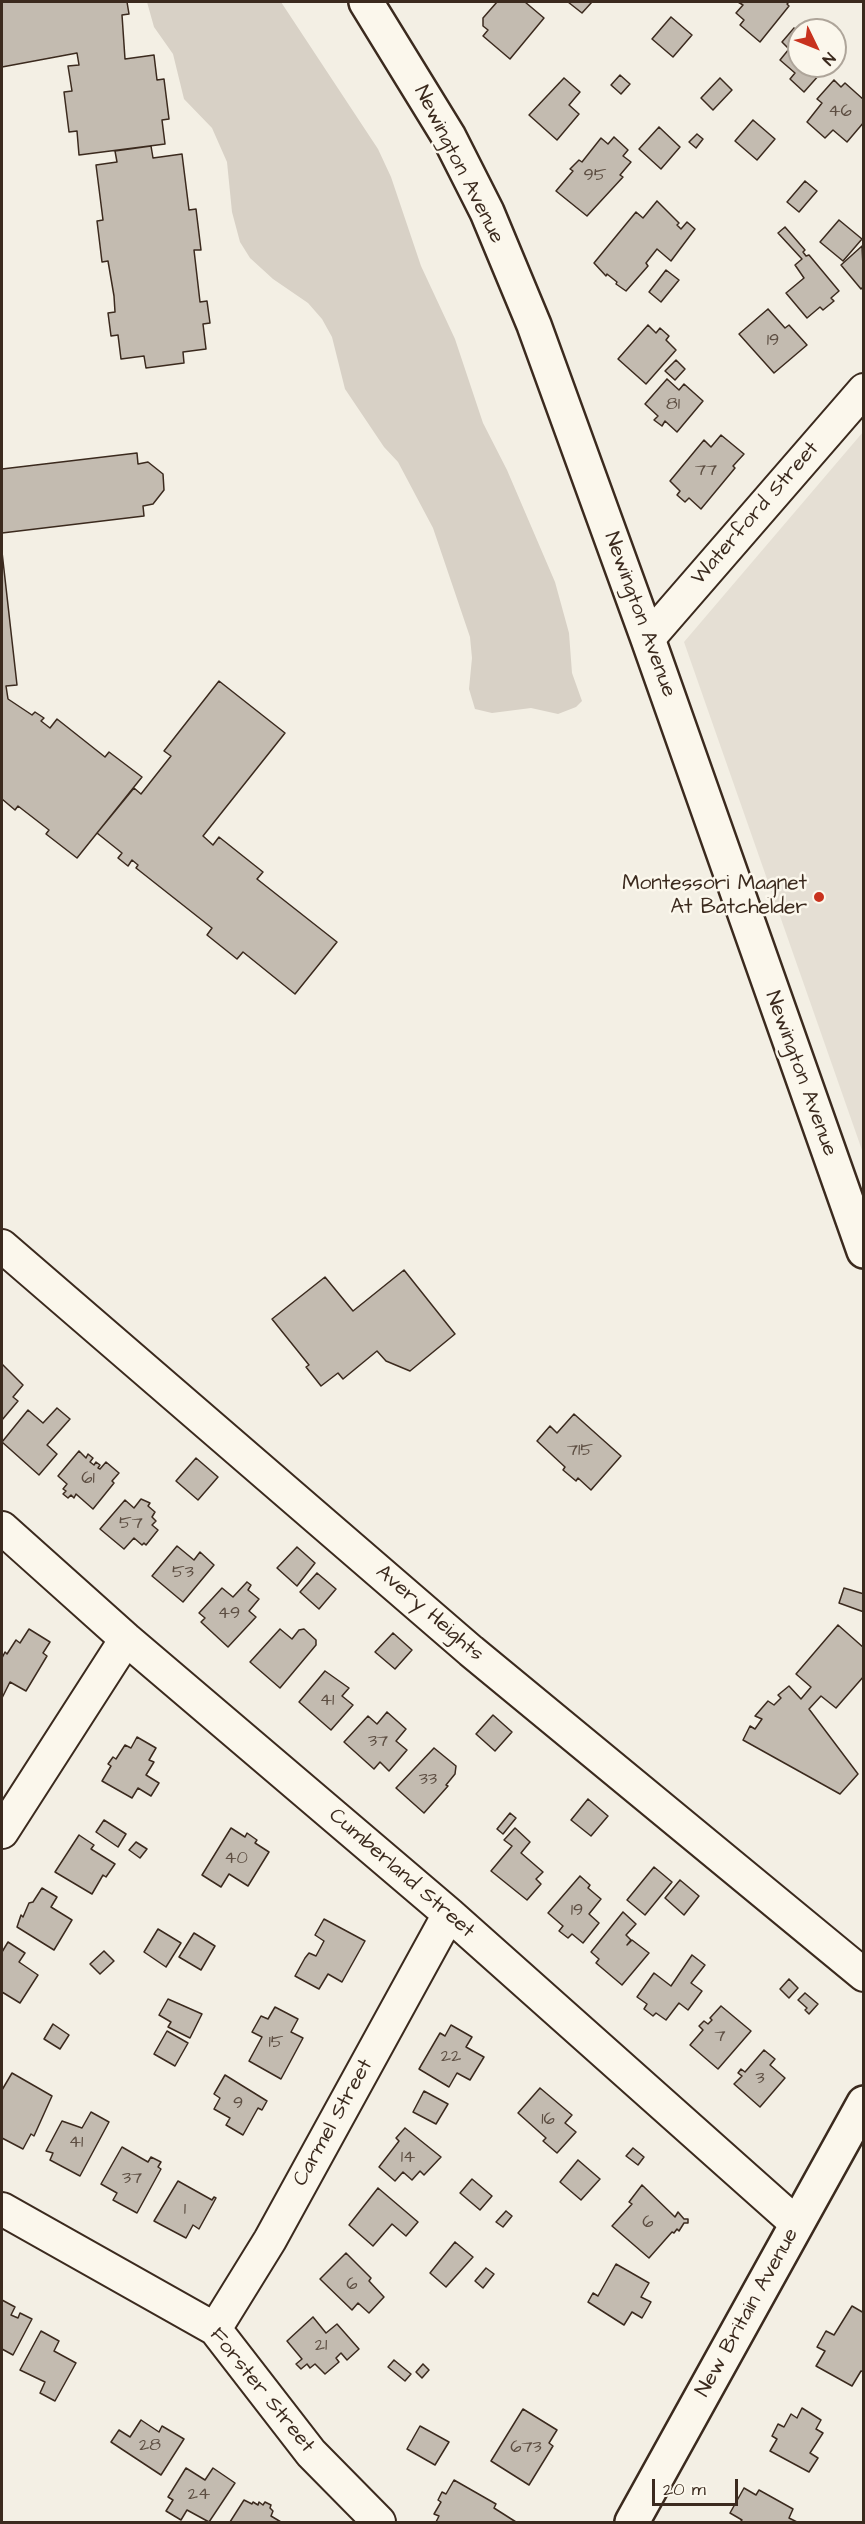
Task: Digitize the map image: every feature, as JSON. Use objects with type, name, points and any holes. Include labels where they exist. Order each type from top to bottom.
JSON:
[{"type":"main road","name":"Newington Avenue","points":[[366,2],[449,137],[487,212],[534,325],[648,639],[864,1251]]},
{"type":"main road","name":"New Britain Avenue","points":[[632,2523],[864,2103]]},
{"type":"street","name":"Waterford Street","points":[[648,639],[864,390]]},
{"type":"street","name":"Avery Heights","points":[[2,1246],[471,1651],[864,1975]]},
{"type":"street","name":"Cumberland Street","points":[[2,1528],[126,1639],[448,1914],[797,2224]]},
{"type":"street","points":[[2,1832],[126,1639]]},
{"type":"street","name":"Carmel Street","points":[[215,2329],[270,2240],[448,1914]]},
{"type":"street","name":"Forster Street","points":[[2,2210],[215,2329],[311,2453],[379,2523]]},
{"type":"shaded area","points":[[147,2],[281,2],[378,149],[391,177],[421,266],[455,339],[483,423],[507,470],[555,582],[569,633],[572,673],[582,701],[576,707],[558,714],[531,708],[492,713],[475,709],[469,689],[472,658],[470,637],[433,528],[398,462],[384,447],[345,389],[332,337],[322,319],[308,303],[273,279],[250,258],[240,242],[232,212],[227,162],[212,128],[184,99],[173,54],[154,27]]},
{"type":"shaded area","name":"Montessori Magnet At Batchelder","points":[[863,432],[863,1153],[684,642]]},
{"type":"building","points":[[2,2],[127,2],[129,14],[122,15],[125,59],[154,55],[157,80],[164,79],[169,119],[162,120],[165,144],[79,155],[77,131],[69,132],[64,92],[72,91],[68,66],[79,65],[77,53],[2,67]]},
{"type":"building","points":[[497,2],[525,2],[544,18],[510,59],[483,36],[488,30],[483,26],[483,18]]},
{"type":"building","points":[[568,2],[592,2],[582,13]]},
{"type":"building","points":[[738,2],[789,2],[787,4],[789,6],[760,42],[740,25],[744,20],[736,13],[743,5]]},
{"type":"building","points":[[671,17],[692,35],[673,57],[652,39]]},
{"type":"building","points":[[787,36],[787,47],[782,42]]},
{"type":"building","points":[[787,51],[787,66],[780,60]]},
{"type":"building","points":[[620,75],[630,84],[621,94],[611,85]]},
{"type":"building","points":[[564,78],[580,92],[569,105],[579,114],[557,140],[529,115]]},
{"type":"building","points":[[720,78],[732,90],[713,110],[701,98]]},
{"type":"building","points":[[791,78],[816,78],[804,92]]},
{"type":"building","points":[[834,80],[841,87],[845,83],[864,100],[864,122],[847,142],[833,130],[825,138],[807,122],[822,103],[817,99]]},
{"type":"building","points":[[753,120],[775,139],[757,160],[735,141]]},
{"type":"building","points":[[659,127],[680,147],[661,169],[639,149]]},
{"type":"building","points":[[697,134],[703,139],[696,148],[689,142]]},
{"type":"building","points":[[614,137],[628,150],[623,156],[631,162],[620,175],[623,177],[587,216],[556,191],[573,171],[570,169],[579,160],[582,162],[601,138],[608,144]]},
{"type":"building","points":[[151,146],[153,158],[182,154],[189,210],[196,209],[201,250],[194,250],[200,302],[207,301],[210,323],[203,324],[206,349],[183,352],[184,363],[146,368],[144,356],[121,359],[118,335],[111,336],[108,313],[115,312],[114,296],[108,261],[102,262],[97,221],[103,220],[96,165],[117,162],[115,151]]},
{"type":"building","points":[[805,181],[817,191],[799,212],[787,202]]},
{"type":"building","points":[[657,201],[679,223],[677,225],[681,229],[687,222],[695,229],[671,261],[657,249],[646,263],[648,266],[626,291],[607,274],[606,276],[594,263],[636,212],[643,218]]},
{"type":"building","points":[[839,220],[862,239],[843,261],[820,242]]},
{"type":"building","points":[[785,227],[805,250],[803,252],[806,256],[809,255],[839,291],[831,298],[834,301],[823,310],[820,307],[807,318],[786,293],[804,278],[795,265],[802,259],[778,233]]},
{"type":"building","points":[[862,246],[864,286],[861,289],[841,265]]},
{"type":"building","points":[[666,270],[679,280],[661,302],[649,292]]},
{"type":"building","points":[[768,309],[785,328],[789,325],[807,345],[774,373],[739,334]]},
{"type":"building","points":[[648,325],[656,333],[660,328],[669,336],[666,340],[676,350],[646,384],[618,359]]},
{"type":"building","points":[[676,360],[685,369],[675,380],[665,371]]},
{"type":"building","points":[[667,379],[679,390],[684,384],[703,401],[677,432],[665,421],[662,426],[654,420],[658,416],[645,404]]},
{"type":"building","points":[[721,435],[744,454],[701,509],[689,498],[685,502],[677,495],[680,491],[670,481],[704,440],[711,447]]},
{"type":"building","points":[[137,453],[138,464],[148,462],[163,474],[164,490],[153,504],[143,506],[144,516],[2,533],[2,469]]},
{"type":"building","points":[[2,552],[17,685],[6,686],[8,699],[32,715],[35,712],[44,718],[41,721],[50,728],[57,719],[105,757],[109,752],[142,777],[77,858],[46,834],[49,830],[18,806],[15,810],[2,799]]},
{"type":"building","points":[[219,681],[285,733],[203,836],[213,845],[219,837],[263,872],[257,879],[337,942],[295,994],[243,952],[237,959],[207,935],[212,928],[136,868],[138,865],[132,860],[128,866],[118,858],[122,853],[97,833],[134,788],[141,794],[171,756],[164,751]]},
{"type":"building","points":[[404,1270],[455,1334],[410,1371],[386,1361],[377,1351],[343,1379],[338,1373],[321,1386],[306,1367],[309,1365],[272,1319],[325,1277],[353,1311]]},
{"type":"building","points":[[2,1364],[23,1385],[13,1397],[18,1401],[2,1420]]},
{"type":"building","points":[[57,1408],[70,1419],[47,1445],[57,1454],[39,1475],[2,1442],[28,1410],[43,1423]]},
{"type":"building","points":[[574,1414],[621,1456],[591,1490],[578,1478],[576,1481],[563,1470],[565,1467],[537,1441],[550,1426],[557,1433]]},
{"type":"building","points":[[79,1451],[86,1458],[88,1454],[93,1458],[90,1462],[100,1465],[98,1468],[100,1469],[106,1462],[119,1473],[112,1481],[114,1483],[93,1509],[76,1494],[74,1498],[71,1495],[68,1498],[63,1494],[66,1491],[63,1489],[67,1484],[58,1476]]},
{"type":"building","points":[[196,1458],[218,1477],[198,1500],[176,1481]]},
{"type":"building","points":[[141,1499],[150,1503],[148,1506],[155,1512],[152,1517],[156,1521],[152,1525],[158,1530],[146,1545],[144,1543],[142,1545],[134,1538],[124,1549],[100,1529],[125,1500],[134,1508]]},
{"type":"building","points":[[177,1546],[194,1560],[200,1552],[214,1565],[183,1602],[152,1576]]},
{"type":"building","points":[[297,1547],[315,1563],[297,1586],[277,1568]]},
{"type":"building","points":[[317,1573],[336,1589],[319,1609],[300,1592]]},
{"type":"building","points":[[247,1582],[251,1585],[248,1590],[259,1599],[249,1611],[256,1617],[228,1647],[201,1622],[205,1618],[199,1613],[222,1588],[233,1597]]},
{"type":"building","points":[[844,1588],[864,1594],[864,1612],[839,1603]]},
{"type":"building","points":[[838,1625],[864,1648],[864,1676],[836,1708],[821,1696],[809,1709],[858,1774],[840,1794],[743,1740],[750,1726],[755,1729],[762,1719],[755,1716],[768,1701],[774,1705],[781,1698],[778,1695],[789,1686],[801,1699],[811,1687],[796,1674]]},
{"type":"building","points":[[29,1629],[50,1642],[43,1653],[47,1656],[26,1691],[10,1682],[2,1698],[2,1658],[16,1640],[20,1643]]},
{"type":"building","points":[[280,1629],[292,1639],[299,1630],[304,1629],[316,1640],[316,1645],[280,1688],[250,1662]]},
{"type":"building","points":[[393,1633],[412,1650],[395,1669],[375,1652]]},
{"type":"building","points":[[325,1671],[349,1688],[342,1696],[353,1705],[331,1730],[299,1702]]},
{"type":"building","points":[[387,1712],[406,1729],[396,1741],[407,1750],[389,1771],[380,1762],[374,1769],[344,1742],[368,1716],[377,1724]]},
{"type":"building","points":[[493,1715],[512,1732],[495,1751],[476,1734]]},
{"type":"building","points":[[137,1737],[156,1748],[149,1760],[154,1762],[146,1775],[159,1783],[151,1796],[138,1788],[132,1798],[102,1781],[111,1766],[108,1764],[113,1757],[116,1759],[125,1745],[131,1748]]},
{"type":"building","points":[[434,1748],[456,1766],[455,1774],[446,1785],[448,1786],[424,1813],[396,1788]]},
{"type":"building","points":[[588,1799],[608,1816],[591,1836],[571,1820]]},
{"type":"building","points":[[510,1813],[516,1818],[503,1834],[497,1829]]},
{"type":"building","points":[[104,1820],[126,1834],[118,1847],[96,1832]]},
{"type":"building","points":[[231,1828],[245,1837],[247,1833],[257,1840],[255,1843],[269,1852],[248,1886],[229,1874],[221,1887],[202,1875]]},
{"type":"building","points":[[515,1828],[530,1842],[521,1853],[543,1872],[536,1879],[541,1884],[527,1900],[491,1871],[512,1846],[504,1840]]},
{"type":"building","points":[[79,1835],[94,1845],[91,1849],[115,1864],[106,1877],[103,1875],[92,1894],[55,1872]]},
{"type":"building","points":[[136,1842],[147,1849],[140,1858],[129,1850]]},
{"type":"building","points":[[654,1867],[672,1882],[645,1915],[627,1900]]},
{"type":"building","points":[[580,1876],[590,1885],[588,1888],[601,1899],[589,1914],[599,1923],[583,1943],[572,1934],[568,1938],[559,1931],[563,1926],[548,1913]]},
{"type":"building","points":[[680,1880],[699,1896],[684,1915],[665,1898]]},
{"type":"building","points":[[42,1888],[57,1897],[51,1907],[72,1920],[54,1950],[17,1927],[21,1915],[23,1917],[29,1903],[33,1902]]},
{"type":"building","points":[[623,1912],[636,1924],[626,1935],[631,1940],[627,1945],[632,1940],[649,1953],[622,1985],[596,1963],[599,1959],[591,1952]]},
{"type":"building","points":[[324,1919],[365,1941],[342,1982],[328,1974],[319,1989],[295,1976],[309,1953],[316,1956],[324,1941],[315,1935]]},
{"type":"building","points":[[158,1929],[181,1943],[166,1967],[144,1952]]},
{"type":"building","points":[[194,1933],[215,1946],[201,1970],[179,1957]]},
{"type":"building","points":[[8,1942],[25,1953],[19,1962],[38,1975],[20,2003],[2,1992],[2,1952]]},
{"type":"building","points":[[104,1951],[114,1961],[100,1974],[90,1964]]},
{"type":"building","points":[[692,1955],[705,1965],[691,1983],[702,1991],[688,2010],[679,2003],[666,2020],[656,2013],[653,2016],[644,2009],[647,2004],[637,1997],[654,1973],[671,1986]]},
{"type":"building","points":[[789,1979],[798,1988],[789,1998],[780,1989]]},
{"type":"building","points":[[805,1993],[818,2004],[809,2014],[805,2010],[807,2008],[798,2000]]},
{"type":"building","points":[[168,1999],[202,2014],[190,2038],[168,2027],[171,2022],[159,2015]]},
{"type":"building","points":[[721,2006],[751,2031],[718,2069],[690,2045],[703,2030],[699,2026],[704,2021],[708,2024],[712,2020],[710,2018]]},
{"type":"building","points":[[275,2007],[298,2019],[291,2032],[303,2038],[281,2079],[249,2061],[262,2037],[252,2032],[261,2016],[268,2019]]},
{"type":"building","points":[[53,2024],[69,2035],[60,2049],[44,2039]]},
{"type":"building","points":[[451,2025],[472,2037],[466,2047],[484,2057],[470,2080],[457,2073],[449,2087],[419,2069],[440,2033],[445,2036]]},
{"type":"building","points":[[167,2031],[188,2043],[175,2066],[154,2054]]},
{"type":"building","points":[[764,2050],[775,2059],[770,2065],[785,2078],[760,2107],[734,2084],[742,2076],[738,2073],[741,2069],[745,2072]]},
{"type":"building","points":[[12,2073],[52,2096],[34,2136],[31,2134],[23,2149],[2,2138],[2,2090]]},
{"type":"building","points":[[225,2075],[267,2101],[262,2110],[258,2108],[243,2135],[226,2125],[230,2118],[214,2109],[220,2098],[214,2094]]},
{"type":"building","points":[[540,2088],[572,2115],[565,2123],[576,2132],[557,2153],[543,2141],[546,2138],[518,2113]]},
{"type":"building","points":[[424,2091],[448,2104],[436,2124],[413,2112]]},
{"type":"building","points":[[91,2112],[109,2122],[80,2176],[50,2160],[53,2153],[46,2151],[62,2121],[82,2128]]},
{"type":"building","points":[[405,2128],[441,2157],[424,2175],[420,2171],[412,2180],[403,2172],[395,2181],[379,2167],[399,2141],[396,2138]]},
{"type":"building","points":[[122,2147],[148,2162],[151,2157],[161,2162],[158,2167],[161,2169],[137,2213],[113,2200],[117,2193],[101,2184]]},
{"type":"building","points":[[633,2148],[644,2157],[638,2165],[626,2156]]},
{"type":"building","points":[[578,2160],[600,2179],[581,2200],[560,2182]]},
{"type":"building","points":[[472,2179],[492,2196],[480,2210],[460,2193]]},
{"type":"building","points":[[178,2181],[212,2200],[216,2198],[199,2229],[193,2225],[186,2238],[154,2221]]},
{"type":"building","points":[[642,2185],[675,2217],[678,2212],[684,2219],[688,2219],[688,2223],[684,2223],[679,2231],[677,2229],[674,2233],[672,2232],[649,2258],[612,2226],[632,2204],[629,2202]]},
{"type":"building","points":[[378,2188],[418,2222],[406,2236],[392,2224],[373,2246],[349,2225]]},
{"type":"building","points":[[506,2211],[512,2216],[503,2227],[496,2222]]},
{"type":"building","points":[[455,2242],[473,2257],[446,2287],[430,2273]]},
{"type":"building","points":[[346,2253],[371,2278],[369,2281],[384,2297],[369,2313],[358,2303],[352,2310],[320,2279]]},
{"type":"building","points":[[616,2264],[649,2283],[641,2297],[651,2302],[642,2318],[632,2312],[624,2325],[588,2302],[593,2293],[598,2296]]},
{"type":"building","points":[[486,2268],[494,2274],[483,2288],[475,2281]]},
{"type":"building","points":[[2,2300],[15,2307],[11,2315],[18,2318],[20,2313],[32,2319],[13,2355],[2,2349]]},
{"type":"building","points":[[852,2306],[864,2313],[864,2372],[861,2371],[852,2386],[816,2366],[825,2351],[817,2347],[826,2331],[834,2335]]},
{"type":"building","points":[[313,2317],[326,2333],[337,2324],[359,2349],[347,2360],[341,2353],[336,2358],[339,2362],[325,2374],[315,2364],[310,2368],[307,2364],[301,2369],[296,2364],[302,2359],[287,2341]]},
{"type":"building","points":[[41,2331],[59,2341],[54,2351],[76,2363],[55,2401],[40,2393],[45,2382],[20,2370]]},
{"type":"building","points":[[394,2360],[411,2374],[405,2381],[388,2367]]},
{"type":"building","points":[[423,2364],[429,2370],[422,2378],[416,2372]]},
{"type":"building","points":[[802,2408],[821,2420],[816,2429],[823,2433],[810,2453],[818,2458],[809,2472],[770,2451],[777,2439],[772,2436],[778,2424],[784,2427],[791,2414],[797,2418]]},
{"type":"building","points":[[523,2409],[557,2430],[549,2443],[553,2446],[529,2485],[491,2461]]},
{"type":"building","points":[[141,2420],[159,2432],[162,2426],[184,2439],[161,2475],[111,2442],[119,2430],[130,2437]]},
{"type":"building","points":[[420,2426],[449,2442],[435,2465],[407,2449]]},
{"type":"building","points":[[186,2468],[205,2480],[213,2468],[235,2483],[209,2522],[187,2510],[181,2520],[166,2511],[173,2500],[168,2497]]},
{"type":"building","points":[[454,2480],[496,2504],[494,2508],[516,2522],[436,2522],[439,2516],[434,2514],[441,2502],[438,2500],[442,2492],[446,2494]]},
{"type":"building","points":[[744,2488],[756,2495],[759,2490],[793,2509],[789,2518],[797,2522],[740,2522],[742,2520],[730,2513]]},
{"type":"building","points":[[244,2500],[252,2504],[253,2502],[258,2505],[259,2502],[263,2505],[265,2502],[271,2505],[270,2508],[273,2511],[271,2516],[281,2522],[230,2522]]},
{"type":"place","name":"Montessori Magnet At Batchelder","points":[[819,897]]}]
